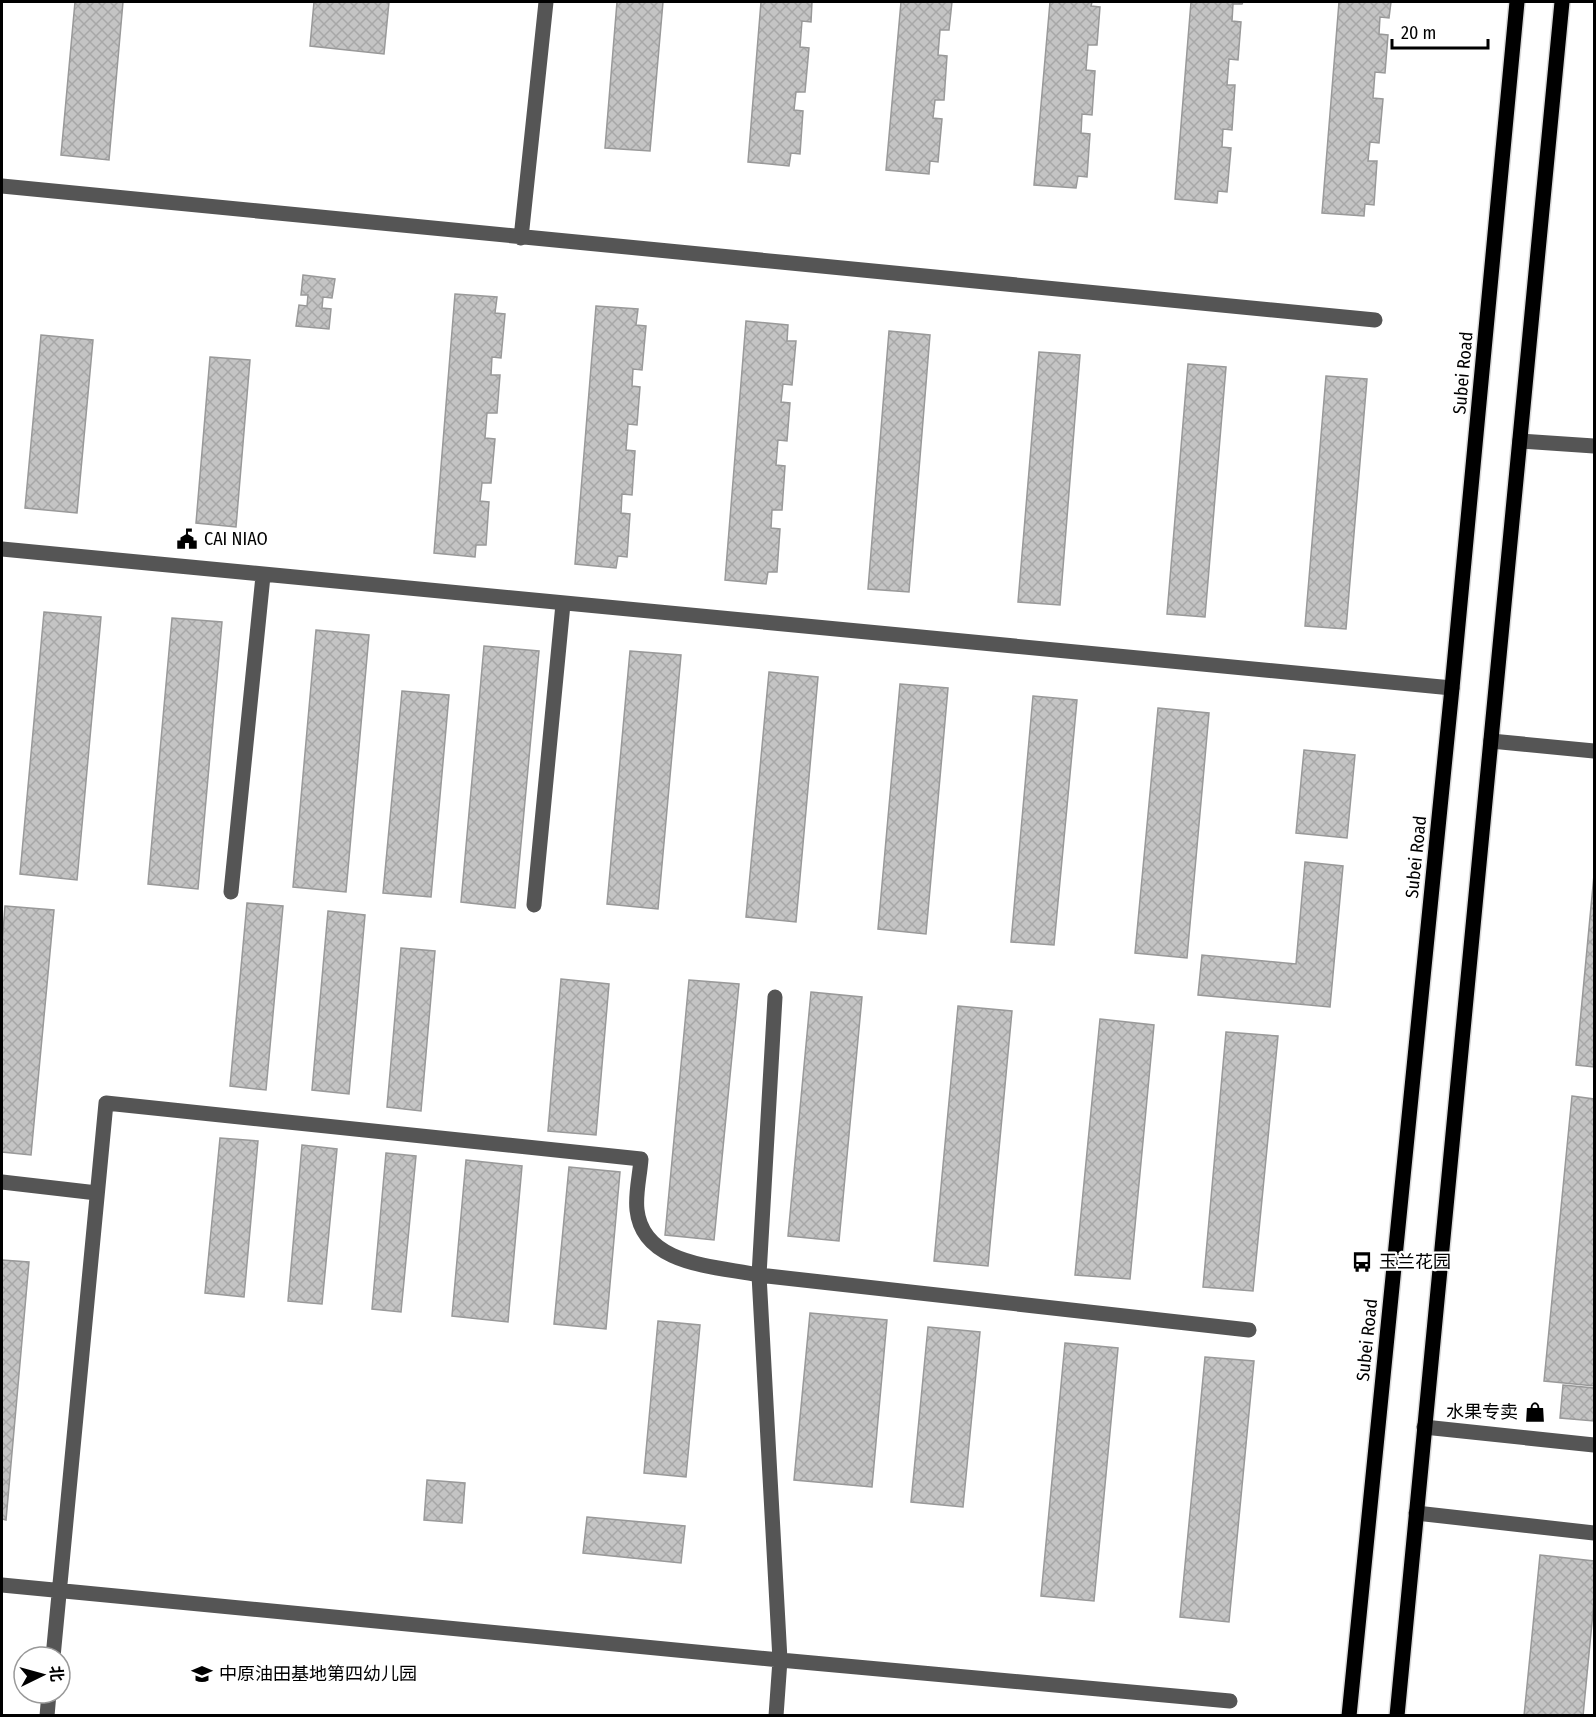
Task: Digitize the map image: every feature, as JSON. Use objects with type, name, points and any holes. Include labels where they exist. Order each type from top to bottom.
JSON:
[{"type":"main road","name":"Subei Road","points":[[1349,1716],[1452,688],[1517,2]]},
{"type":"main road","points":[[1396,1716],[1562,2]]},
{"type":"street","points":[[521,238],[546,2]]},
{"type":"street","points":[[2,186],[1375,320]]},
{"type":"street","points":[[1520,441],[1594,446]]},
{"type":"street","points":[[2,549],[263,576],[1452,688]]},
{"type":"street","points":[[231,892],[263,576]]},
{"type":"street","points":[[534,905],[563,604]]},
{"type":"street","points":[[1491,741],[1594,751]]},
{"type":"street","points":[[775,997],[759,1275],[780,1660],[776,1716]]},
{"type":"street","points":[[54,1645],[106,1103],[641,1159],[637,1211],[646,1235],[659,1250],[682,1259],[759,1275],[1249,1330]]},
{"type":"street","points":[[2,1182],[97,1193]]},
{"type":"street","points":[[1424,1426],[1594,1444]]},
{"type":"street","points":[[1416,1513],[1594,1533]]},
{"type":"street","points":[[2,1585],[1230,1701]]},
{"type":"building","points":[[75,2],[123,2],[109,160],[61,155]]},
{"type":"building","points":[[314,2],[389,2],[384,54],[310,46]]},
{"type":"building","points":[[617,2],[663,2],[650,151],[605,148]]},
{"type":"building","points":[[761,2],[812,2],[811,22],[802,21],[800,47],[809,48],[805,92],[796,92],[794,110],[803,111],[800,154],[791,153],[789,166],[748,162]]},
{"type":"building","points":[[901,2],[952,2],[949,30],[940,30],[938,55],[947,56],[944,100],[935,100],[933,118],[942,119],[938,162],[930,161],[929,174],[886,170]]},
{"type":"building","points":[[1050,2],[1092,2],[1091,6],[1100,7],[1097,45],[1088,45],[1086,70],[1095,71],[1092,115],[1082,114],[1081,133],[1090,134],[1087,177],[1078,176],[1076,188],[1034,185]]},
{"type":"building","points":[[1191,2],[1243,2],[1233,4],[1232,21],[1241,22],[1238,60],[1229,59],[1227,85],[1235,85],[1232,130],[1223,129],[1222,147],[1231,148],[1227,192],[1218,191],[1217,203],[1175,199]]},
{"type":"building","points":[[1339,2],[1391,2],[1389,18],[1380,17],[1379,34],[1388,35],[1385,73],[1375,72],[1373,98],[1383,99],[1379,143],[1370,142],[1368,161],[1377,161],[1374,205],[1365,204],[1364,216],[1322,213]]},
{"type":"building","points":[[303,275],[335,279],[332,298],[323,297],[322,308],[331,309],[329,329],[296,326],[299,305],[307,306],[308,295],[301,295]]},
{"type":"building","points":[[455,294],[497,297],[495,313],[505,314],[501,358],[492,357],[491,375],[500,375],[497,413],[487,413],[485,438],[495,439],[491,483],[482,483],[480,501],[489,502],[486,545],[476,545],[475,557],[434,553]]},
{"type":"building","points":[[596,306],[638,309],[636,325],[646,326],[642,370],[633,369],[632,386],[640,387],[637,425],[628,424],[626,450],[635,451],[632,495],[622,494],[621,513],[630,514],[627,557],[618,556],[616,568],[575,564]]},
{"type":"building","points":[[746,321],[788,325],[787,341],[796,341],[792,385],[783,384],[781,402],[790,403],[787,441],[778,440],[776,465],[785,466],[782,510],[772,510],[771,528],[780,529],[777,572],[768,572],[766,584],[725,580]]},
{"type":"building","points":[[889,331],[930,335],[909,592],[868,589]]},
{"type":"building","points":[[41,335],[93,340],[77,513],[25,508]]},
{"type":"building","points":[[1039,352],[1080,355],[1060,605],[1018,602]]},
{"type":"building","points":[[210,357],[250,360],[236,527],[196,523]]},
{"type":"building","points":[[1188,364],[1226,367],[1205,617],[1167,614]]},
{"type":"building","points":[[1326,376],[1367,379],[1346,629],[1305,626]]},
{"type":"building","points":[[44,612],[101,617],[77,880],[20,874]]},
{"type":"building","points":[[172,618],[222,622],[198,889],[148,884]]},
{"type":"building","points":[[316,630],[369,635],[346,892],[293,887]]},
{"type":"building","points":[[484,646],[539,651],[515,908],[461,902]]},
{"type":"building","points":[[630,651],[681,655],[658,909],[607,904]]},
{"type":"building","points":[[769,672],[818,677],[796,922],[746,917]]},
{"type":"building","points":[[900,684],[948,688],[926,934],[878,929]]},
{"type":"building","points":[[402,691],[449,695],[431,897],[383,893]]},
{"type":"building","points":[[1033,696],[1077,700],[1054,945],[1011,942]]},
{"type":"building","points":[[1158,708],[1209,713],[1187,958],[1135,953]]},
{"type":"building","points":[[1304,750],[1355,755],[1347,838],[1296,833]]},
{"type":"building","points":[[1305,862],[1343,866],[1330,1007],[1198,995],[1202,955],[1296,964]]},
{"type":"building","points":[[1594,875],[1594,1067],[1576,1065]]},
{"type":"building","points":[[247,903],[283,906],[266,1090],[230,1086]]},
{"type":"building","points":[[5,906],[54,910],[31,1155],[2,1152],[2,944]]},
{"type":"building","points":[[328,911],[365,915],[349,1094],[312,1090]]},
{"type":"building","points":[[401,948],[435,951],[421,1111],[387,1107]]},
{"type":"building","points":[[561,979],[609,984],[596,1135],[548,1131]]},
{"type":"building","points":[[689,980],[739,984],[714,1240],[665,1235]]},
{"type":"building","points":[[811,992],[862,997],[839,1241],[788,1236]]},
{"type":"building","points":[[958,1006],[1012,1011],[988,1266],[934,1261]]},
{"type":"building","points":[[1100,1019],[1154,1025],[1130,1279],[1075,1275]]},
{"type":"building","points":[[1226,1032],[1278,1036],[1253,1291],[1203,1287]]},
{"type":"building","points":[[1572,1096],[1594,1099],[1594,1386],[1544,1381]]},
{"type":"building","points":[[220,1138],[258,1141],[244,1297],[205,1293]]},
{"type":"building","points":[[302,1145],[337,1149],[322,1304],[288,1301]]},
{"type":"building","points":[[386,1153],[416,1156],[401,1312],[372,1309]]},
{"type":"building","points":[[466,1160],[522,1166],[508,1322],[452,1316]]},
{"type":"building","points":[[569,1167],[620,1172],[606,1329],[554,1324]]},
{"type":"building","points":[[2,1260],[29,1262],[6,1520],[2,1519]]},
{"type":"building","points":[[810,1313],[887,1320],[872,1487],[794,1480]]},
{"type":"building","points":[[658,1321],[700,1325],[686,1477],[644,1473]]},
{"type":"building","points":[[928,1327],[980,1332],[963,1507],[911,1502]]},
{"type":"building","points":[[1065,1343],[1118,1348],[1094,1601],[1041,1596]]},
{"type":"building","points":[[1205,1357],[1254,1361],[1229,1622],[1180,1617]]},
{"type":"building","points":[[1563,1385],[1594,1388],[1594,1421],[1560,1418]]},
{"type":"building","points":[[427,1480],[465,1483],[462,1523],[424,1520]]},
{"type":"building","points":[[587,1517],[685,1526],[681,1563],[583,1553]]},
{"type":"building","points":[[1540,1555],[1594,1561],[1594,1602],[1583,1716],[1524,1716]]},
{"type":"place","name":"CAI NIAO","points":[[187,539]]},
{"type":"place","name":"玉兰花园","points":[[1362,1262]]},
{"type":"place","name":"水果专卖","points":[[1535,1412]]},
{"type":"place","name":"中原油田基地第四幼儿园","points":[[202,1674]]}]
